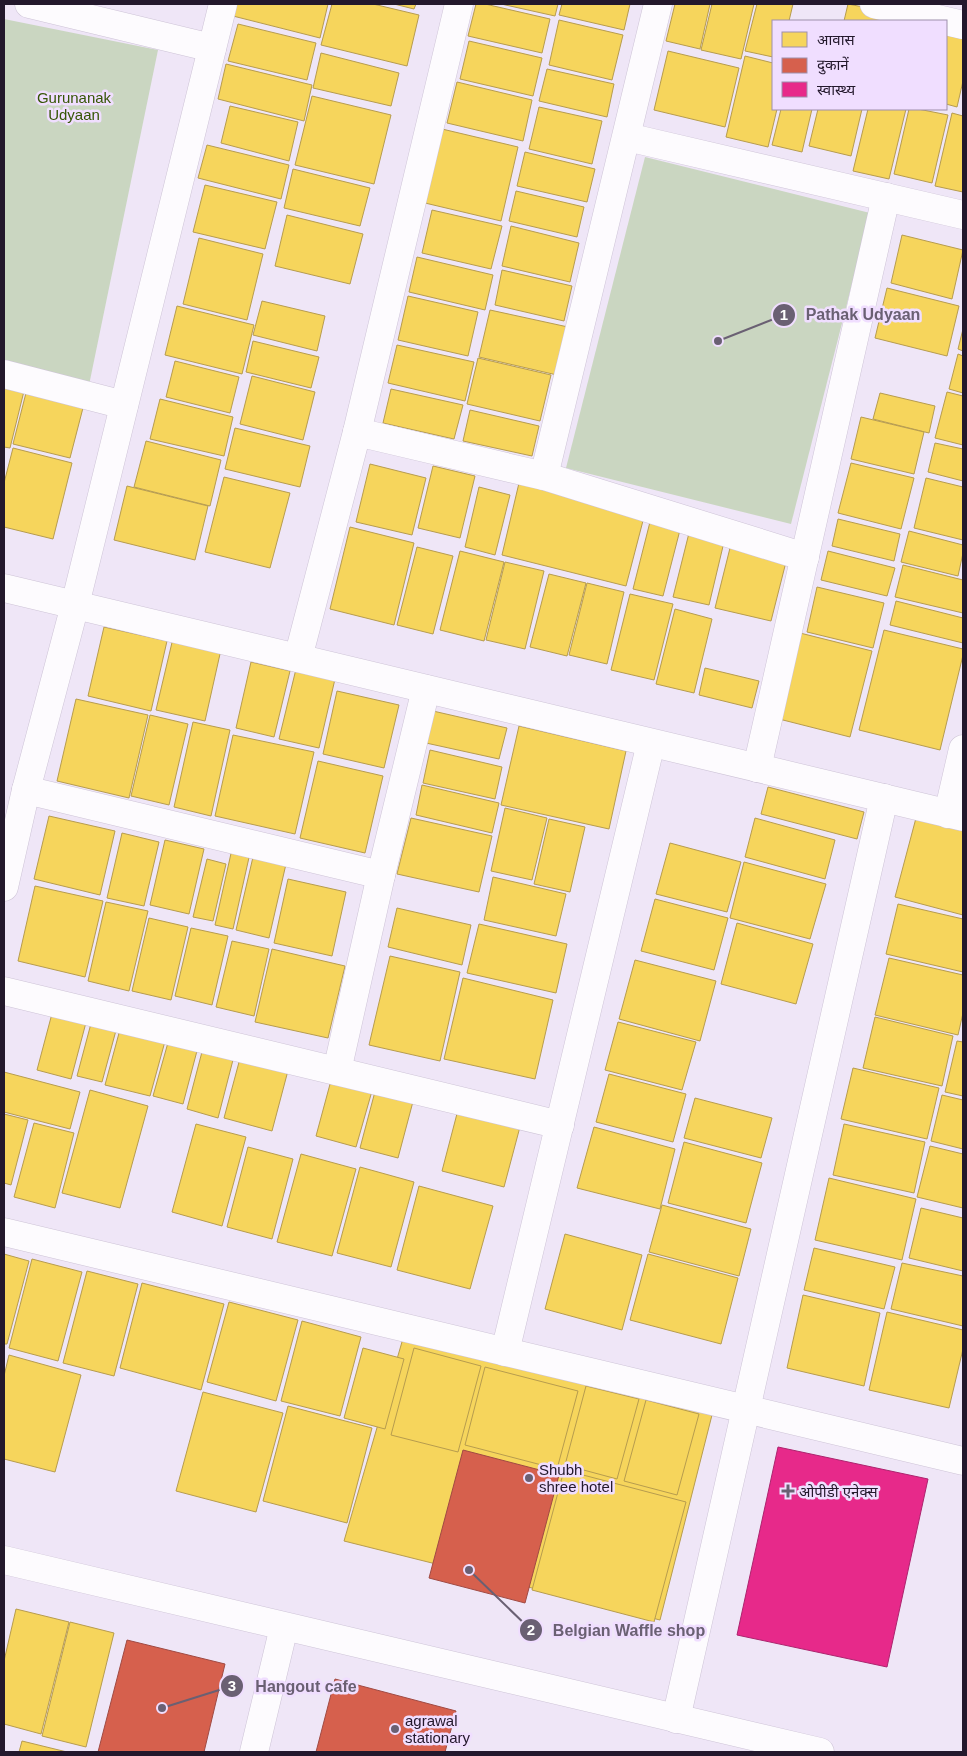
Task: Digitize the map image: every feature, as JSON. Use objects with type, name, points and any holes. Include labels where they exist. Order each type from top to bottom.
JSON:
[{"type":"street","points":[[29,4],[212,48]]},
{"type":"street","points":[[4,887],[26,790],[75,605],[223,4]]},
{"type":"street","points":[[298,658],[357,432],[458,4]]},
{"type":"street","points":[[544,476],[658,4]]},
{"type":"street","points":[[874,4],[942,20]]},
{"type":"street","points":[[947,21],[963,25]]},
{"type":"street","points":[[627,137],[963,214]]},
{"type":"street","points":[[757,768],[886,197]]},
{"type":"street","points":[[4,374],[124,405]]},
{"type":"street","points":[[357,432],[544,476],[805,557]]},
{"type":"street","points":[[4,588],[956,815],[963,749]]},
{"type":"street","points":[[337,1071],[381,875],[426,689]]},
{"type":"street","points":[[505,1352],[651,743]]},
{"type":"street","points":[[26,790],[381,875]]},
{"type":"street","points":[[676,1718],[884,798]]},
{"type":"street","points":[[4,991],[560,1125]]},
{"type":"street","points":[[4,1232],[963,1462]]},
{"type":"street","points":[[4,1560],[820,1752]]},
{"type":"street","points":[[254,1752],[284,1626]]},
{"type":"green space","name":"Gurunanak Udyaan","points":[[4,19],[158,50],[88,390],[4,368]]},
{"type":"green space","points":[[645,157],[870,213],[791,524],[566,468]]},
{"type":"building: आवास","points":[[237,4],[328,4],[320,38],[233,16]]},
{"type":"building: आवास","points":[[332,4],[373,4],[419,15],[407,66],[321,45]]},
{"type":"building: आवास","points":[[394,4],[416,4],[414,9]]},
{"type":"building: आवास","points":[[476,4],[485,4],[550,19],[542,53],[468,36]]},
{"type":"building: आवास","points":[[501,4],[558,4],[555,16]]},
{"type":"building: आवास","points":[[562,4],[630,4],[624,30],[559,15]]},
{"type":"building: आवास","points":[[675,4],[710,4],[700,49],[666,41]]},
{"type":"building: आवास","points":[[712,4],[754,4],[741,59],[701,50]]},
{"type":"building: आवास","points":[[757,4],[793,4],[789,20],[772,20],[772,57],[745,51]]},
{"type":"building: आवास","points":[[848,4],[888,12],[886,20],[844,20]]},
{"type":"building: आवास","points":[[559,20],[623,35],[612,80],[549,65]]},
{"type":"building: आवास","points":[[238,24],[316,43],[307,80],[228,61]]},
{"type":"building: आवास","points":[[947,35],[963,39],[963,81],[957,107],[947,104]]},
{"type":"building: आवास","points":[[469,41],[542,58],[533,96],[460,79]]},
{"type":"building: आवास","points":[[668,51],[739,68],[725,127],[654,110]]},
{"type":"building: आवास","points":[[321,53],[399,73],[391,106],[313,88]]},
{"type":"building: आवास","points":[[745,56],[772,63],[772,110],[777,110],[768,147],[726,137]]},
{"type":"building: आवास","points":[[226,64],[312,85],[304,121],[218,99]]},
{"type":"building: आवास","points":[[547,69],[614,84],[607,117],[539,101]]},
{"type":"building: आवास","points":[[457,82],[532,100],[523,141],[447,123]]},
{"type":"building: आवास","points":[[312,96],[391,115],[374,184],[295,165]]},
{"type":"building: आवास","points":[[230,106],[298,122],[289,161],[221,143]]},
{"type":"building: आवास","points":[[539,107],[602,121],[592,164],[529,149]]},
{"type":"building: आवास","points":[[781,110],[812,110],[802,152],[772,145]]},
{"type":"building: आवास","points":[[818,110],[862,110],[851,156],[809,146]]},
{"type":"building: आवास","points":[[868,110],[906,110],[889,179],[853,171]]},
{"type":"building: आवास","points":[[909,110],[923,110],[948,115],[932,183],[894,174]]},
{"type":"building: आवास","points":[[952,113],[963,116],[963,192],[935,186]]},
{"type":"building: आवास","points":[[442,129],[518,147],[501,221],[425,203]]},
{"type":"building: आवास","points":[[207,145],[289,165],[281,199],[198,178]]},
{"type":"building: आवास","points":[[525,152],[595,169],[587,202],[517,186]]},
{"type":"building: आवास","points":[[293,169],[370,188],[360,226],[284,208]]},
{"type":"building: आवास","points":[[205,185],[277,202],[265,249],[193,232]]},
{"type":"building: आवास","points":[[516,191],[584,207],[577,237],[509,221]]},
{"type":"building: आवास","points":[[432,210],[502,226],[491,269],[422,253]]},
{"type":"building: आवास","points":[[287,215],[363,234],[350,284],[275,266]]},
{"type":"building: आवास","points":[[511,226],[579,243],[570,282],[502,266]]},
{"type":"building: आवास","points":[[902,235],[963,250],[952,299],[891,283]]},
{"type":"building: आवास","points":[[199,238],[263,254],[247,320],[183,304]]},
{"type":"building: आवास","points":[[417,257],[493,275],[485,310],[409,292]]},
{"type":"building: आवास","points":[[502,270],[572,286],[564,321],[495,305]]},
{"type":"building: आवास","points":[[887,288],[959,306],[947,356],[875,338]]},
{"type":"building: आवास","points":[[408,296],[478,312],[468,356],[398,340]]},
{"type":"building: आवास","points":[[262,301],[325,316],[317,351],[253,335]]},
{"type":"building: आवास","points":[[177,306],[254,325],[242,374],[165,355]]},
{"type":"building: आवास","points":[[490,310],[568,327],[557,375],[479,357]]},
{"type":"building: आवास","points":[[963,329],[963,351],[958,349]]},
{"type":"building: आवास","points":[[253,341],[319,357],[311,388],[246,372]]},
{"type":"building: आवास","points":[[397,345],[474,362],[465,401],[388,383]]},
{"type":"building: आवास","points":[[958,354],[963,356],[963,393],[949,389]]},
{"type":"building: आवास","points":[[478,358],[551,375],[540,421],[467,404]]},
{"type":"building: आवास","points":[[175,361],[239,377],[230,413],[166,397]]},
{"type":"building: आवास","points":[[252,376],[315,392],[303,440],[240,424]]},
{"type":"building: आवास","points":[[4,386],[24,391],[10,448],[4,447]]},
{"type":"building: आवास","points":[[27,389],[84,404],[70,458],[13,444]]},
{"type":"building: आवास","points":[[391,389],[463,405],[454,439],[383,423]]},
{"type":"building: आवास","points":[[947,392],[963,396],[963,445],[935,438]]},
{"type":"building: आवास","points":[[880,393],[935,406],[929,433],[873,419]]},
{"type":"building: आवास","points":[[160,399],[233,417],[224,456],[150,439]]},
{"type":"building: आवास","points":[[470,410],[539,426],[532,456],[463,441]]},
{"type":"building: आवास","points":[[861,417],[924,432],[914,474],[851,459]]},
{"type":"building: आवास","points":[[235,428],[310,446],[300,487],[225,469]]},
{"type":"building: आवास","points":[[146,441],[221,460],[210,506],[134,487]]},
{"type":"building: आवास","points":[[935,443],[963,449],[963,481],[928,472]]},
{"type":"building: आवास","points":[[13,448],[72,463],[53,539],[4,527],[4,483]]},
{"type":"building: आवास","points":[[851,463],[914,478],[901,529],[838,513]]},
{"type":"building: आवास","points":[[370,464],[426,478],[412,535],[356,522]]},
{"type":"building: आवास","points":[[433,466],[475,476],[460,538],[418,528]]},
{"type":"building: आवास","points":[[224,477],[290,493],[270,568],[205,552]]},
{"type":"building: आवास","points":[[926,478],[963,487],[963,540],[914,528]]},
{"type":"building: आवास","points":[[519,483],[645,513],[626,586],[502,555]]},
{"type":"building: आवास","points":[[127,486],[208,506],[195,560],[114,540]]},
{"type":"building: आवास","points":[[479,487],[510,495],[495,555],[465,547]]},
{"type":"building: आवास","points":[[651,518],[681,526],[663,596],[633,589]]},
{"type":"building: आवास","points":[[838,519],[900,534],[894,561],[832,546]]},
{"type":"building: आवास","points":[[350,527],[414,543],[394,625],[330,609]]},
{"type":"building: आवास","points":[[909,531],[963,545],[958,576],[901,562]]},
{"type":"building: आवास","points":[[689,533],[724,542],[709,605],[673,597]]},
{"type":"building: आवास","points":[[731,544],[787,558],[771,621],[715,608]]},
{"type":"building: आवास","points":[[417,547],[453,556],[433,634],[397,625]]},
{"type":"building: आवास","points":[[460,551],[504,562],[484,641],[440,630]]},
{"type":"building: आवास","points":[[828,551],[895,568],[887,596],[821,580]]},
{"type":"building: आवास","points":[[505,562],[544,571],[525,649],[486,640]]},
{"type":"building: आवास","points":[[903,565],[963,580],[963,613],[895,597]]},
{"type":"building: आवास","points":[[549,574],[586,583],[567,656],[530,647]]},
{"type":"building: आवास","points":[[587,583],[624,592],[607,664],[569,655]]},
{"type":"building: आवास","points":[[817,587],[884,603],[873,648],[807,632]]},
{"type":"building: आवास","points":[[630,594],[673,604],[654,680],[611,670]]},
{"type":"building: आवास","points":[[896,601],[963,618],[963,643],[890,625]]},
{"type":"building: आवास","points":[[675,609],[712,619],[694,693],[656,684]]},
{"type":"building: आवास","points":[[104,627],[167,641],[151,711],[88,696]]},
{"type":"building: आवास","points":[[884,630],[963,649],[940,750],[859,730]]},
{"type":"building: आवास","points":[[800,633],[872,651],[850,737],[779,719]]},
{"type":"building: आवास","points":[[174,634],[222,645],[205,721],[156,710]]},
{"type":"building: आवास","points":[[251,662],[290,671],[274,737],[236,728]]},
{"type":"building: आवास","points":[[705,668],[759,681],[752,708],[699,695]]},
{"type":"building: आवास","points":[[296,669],[335,679],[319,748],[279,739]]},
{"type":"building: आवास","points":[[337,691],[399,705],[384,768],[323,754]]},
{"type":"building: आवास","points":[[76,699],[148,715],[129,798],[57,781]]},
{"type":"building: आवास","points":[[433,711],[507,728],[499,759],[426,743]]},
{"type":"building: आवास","points":[[150,715],[188,724],[169,805],[131,796]]},
{"type":"building: आवास","points":[[193,722],[230,730],[211,816],[174,807]]},
{"type":"building: आवास","points":[[519,726],[626,751],[609,829],[501,805]]},
{"type":"building: आवास","points":[[233,735],[314,752],[295,834],[215,816]]},
{"type":"building: आवास","points":[[430,750],[502,767],[495,799],[423,783]]},
{"type":"building: आवास","points":[[318,761],[383,776],[365,853],[300,838]]},
{"type":"building: आवास","points":[[422,785],[499,803],[492,833],[416,815]]},
{"type":"building: आवास","points":[[768,787],[864,812],[857,839],[761,814]]},
{"type":"building: आवास","points":[[505,808],[547,818],[532,880],[491,871]]},
{"type":"building: आवास","points":[[49,816],[115,831],[100,895],[34,879]]},
{"type":"building: आवास","points":[[411,818],[492,836],[479,892],[397,874]]},
{"type":"building: आवास","points":[[755,818],[835,840],[825,879],[745,857]]},
{"type":"building: आवास","points":[[916,818],[963,831],[963,915],[895,897]]},
{"type":"building: आवास","points":[[549,819],[585,827],[570,892],[534,884]]},
{"type":"building: आवास","points":[[122,833],[159,842],[144,906],[107,898]]},
{"type":"building: आवास","points":[[165,840],[204,849],[189,914],[150,905]]},
{"type":"building: आवास","points":[[670,843],[741,862],[727,912],[656,894]]},
{"type":"building: आवास","points":[[232,849],[250,853],[233,929],[215,925]]},
{"type":"building: आवास","points":[[253,857],[286,864],[269,938],[236,930]]},
{"type":"building: आवास","points":[[207,859],[226,864],[213,921],[193,917]]},
{"type":"building: आवास","points":[[744,862],[826,884],[810,939],[730,918]]},
{"type":"building: आवास","points":[[493,877],[566,894],[556,936],[484,920]]},
{"type":"building: आवास","points":[[288,879],[346,892],[332,956],[274,943]]},
{"type":"building: आवास","points":[[35,886],[103,901],[85,977],[18,961]]},
{"type":"building: आवास","points":[[655,899],[728,918],[714,970],[641,951]]},
{"type":"building: आवास","points":[[106,902],[148,911],[129,991],[88,981]]},
{"type":"building: आवास","points":[[898,904],[963,919],[963,972],[886,954]]},
{"type":"building: आवास","points":[[397,908],[471,925],[462,965],[388,947]]},
{"type":"building: आवास","points":[[149,918],[188,927],[171,1000],[132,991]]},
{"type":"building: आवास","points":[[737,923],[813,944],[796,1004],[721,984]]},
{"type":"building: आवास","points":[[479,924],[567,944],[556,993],[467,973]]},
{"type":"building: आवास","points":[[191,928],[228,936],[212,1005],[175,996]]},
{"type":"building: आवास","points":[[232,941],[269,949],[254,1016],[216,1007]]},
{"type":"building: आवास","points":[[272,949],[345,966],[328,1038],[255,1022]]},
{"type":"building: आवास","points":[[390,956],[460,972],[440,1061],[369,1045]]},
{"type":"building: आवास","points":[[889,958],[963,975],[963,1013],[958,1035],[875,1015]]},
{"type":"building: आवास","points":[[635,960],[716,981],[700,1041],[619,1019]]},
{"type":"building: आवास","points":[[463,978],[553,1000],[535,1079],[444,1059]]},
{"type":"building: आवास","points":[[54,1006],[88,1015],[71,1079],[37,1070]]},
{"type":"building: आवास","points":[[93,1016],[118,1023],[102,1082],[77,1076]]},
{"type":"building: आवास","points":[[875,1017],[953,1036],[942,1086],[863,1068]]},
{"type":"building: आवास","points":[[122,1022],[167,1034],[150,1096],[105,1085]]},
{"type":"building: आवास","points":[[618,1022],[696,1042],[682,1090],[605,1070]]},
{"type":"building: आवास","points":[[169,1039],[198,1047],[183,1104],[153,1096]]},
{"type":"building: आवास","points":[[957,1041],[963,1042],[963,1096],[945,1092]]},
{"type":"building: आवास","points":[[203,1048],[234,1056],[218,1118],[187,1109]]},
{"type":"building: आवास","points":[[242,1051],[290,1063],[272,1131],[224,1118]]},
{"type":"building: आवास","points":[[853,1068],[939,1088],[927,1139],[841,1119]]},
{"type":"building: आवास","points":[[4,1072],[80,1092],[70,1129],[4,1112]]},
{"type":"building: आवास","points":[[333,1073],[374,1084],[356,1147],[316,1136]]},
{"type":"building: आवास","points":[[609,1074],[686,1094],[673,1142],[596,1122]]},
{"type":"building: आवास","points":[[377,1084],[415,1094],[398,1158],[360,1148]]},
{"type":"building: आवास","points":[[90,1090],[148,1106],[120,1208],[62,1193]]},
{"type":"building: आवास","points":[[942,1095],[963,1100],[963,1149],[931,1141]]},
{"type":"building: आवास","points":[[695,1098],[772,1118],[761,1158],[684,1138]]},
{"type":"building: आवास","points":[[459,1106],[521,1123],[504,1187],[442,1171]]},
{"type":"building: आवास","points":[[4,1114],[28,1120],[11,1185],[4,1183]]},
{"type":"building: आवास","points":[[34,1123],[74,1133],[55,1208],[14,1197]]},
{"type":"building: आवास","points":[[196,1124],[246,1137],[222,1226],[172,1212]]},
{"type":"building: आवास","points":[[844,1124],[925,1142],[914,1193],[833,1175]]},
{"type":"building: आवास","points":[[594,1127],[675,1149],[660,1209],[577,1188]]},
{"type":"building: आवास","points":[[684,1142],[762,1163],[746,1223],[668,1203]]},
{"type":"building: आवास","points":[[930,1146],[963,1154],[963,1208],[917,1197]]},
{"type":"building: आवास","points":[[248,1147],[293,1159],[272,1239],[227,1227]]},
{"type":"building: आवास","points":[[301,1154],[356,1169],[332,1256],[277,1242]]},
{"type":"building: आवास","points":[[360,1167],[414,1182],[391,1267],[337,1253]]},
{"type":"building: आवास","points":[[829,1178],[916,1199],[902,1260],[815,1240]]},
{"type":"building: आवास","points":[[419,1186],[493,1206],[470,1289],[397,1270]]},
{"type":"building: आवास","points":[[662,1205],[751,1229],[739,1276],[649,1252]]},
{"type":"building: आवास","points":[[921,1208],[963,1218],[963,1271],[909,1258]]},
{"type":"building: आवास","points":[[565,1234],[642,1255],[622,1330],[545,1309]]},
{"type":"building: आवास","points":[[814,1248],[895,1267],[884,1309],[804,1290]]},
{"type":"building: आवास","points":[[4,1254],[29,1261],[7,1344],[4,1344]]},
{"type":"building: आवास","points":[[648,1254],[738,1278],[721,1344],[630,1320]]},
{"type":"building: आवास","points":[[32,1259],[82,1272],[58,1361],[9,1348]]},
{"type":"building: आवास","points":[[902,1263],[963,1276],[963,1326],[891,1309]]},
{"type":"building: आवास","points":[[87,1271],[138,1284],[114,1376],[63,1363]]},
{"type":"building: आवास","points":[[142,1283],[224,1304],[201,1390],[120,1368]]},
{"type":"building: आवास","points":[[803,1295],[880,1313],[864,1386],[787,1368]]},
{"type":"building: आवास","points":[[229,1302],[298,1320],[276,1401],[207,1382]]},
{"type":"building: आवास","points":[[887,1312],[963,1330],[963,1349],[949,1408],[869,1390]]},
{"type":"building: आवास","points":[[302,1321],[361,1337],[340,1416],[281,1401]]},
{"type":"building: आवास","name":"Shubh shree hotel","points":[[404,1335],[712,1415],[660,1620],[344,1541]]},
{"type":"building: आवास","points":[[363,1348],[404,1359],[385,1429],[344,1418]]},
{"type":"building: आवास","points":[[414,1348],[481,1366],[458,1452],[391,1435]]},
{"type":"building: आवास","points":[[9,1355],[81,1375],[55,1472],[4,1459],[4,1376]]},
{"type":"building: आवास","points":[[485,1367],[578,1391],[557,1469],[465,1445]]},
{"type":"building: आवास","points":[[586,1386],[639,1399],[617,1479],[565,1465]]},
{"type":"building: आवास","points":[[203,1392],[283,1413],[256,1512],[176,1491]]},
{"type":"building: आवास","points":[[646,1400],[699,1414],[677,1495],[624,1481]]},
{"type":"building: आवास","points":[[288,1406],[372,1428],[347,1523],[263,1501]]},
{"type":"building: आवास","points":[[564,1470],[686,1502],[654,1622],[532,1590]]},
{"type":"building: आवास","points":[[16,1609],[69,1622],[41,1734],[4,1724],[4,1661]]},
{"type":"building: आवास","points":[[70,1622],[114,1633],[86,1747],[42,1736]]},
{"type":"building: आवास","points":[[22,1741],[67,1752],[19,1752]]},
{"type":"building: दुकानें","points":[[463,1450],[559,1475],[525,1603],[429,1578]]},
{"type":"building: दुकानें","points":[[127,1640],[225,1664],[204,1752],[98,1752]]},
{"type":"building: दुकानें","points":[[335,1679],[456,1711],[445,1752],[316,1752]]},
{"type":"building: स्वास्थ्य","points":[[778,1447],[928,1479],[887,1667],[737,1635]]},
{"type":"place","name":"Pathak Udyaan","points":[[718,341]]},
{"type":"place","name":"Shubh shree hotel","points":[[529,1478]]},
{"type":"place","name":"ओपीडी एनेक्स","points":[[788,1491]]},
{"type":"place","name":"Belgian Waffle shop","points":[[469,1570]]},
{"type":"place","name":"Hangout cafe","points":[[162,1708]]},
{"type":"place","name":"agrawal stationary","points":[[395,1729]]}]
